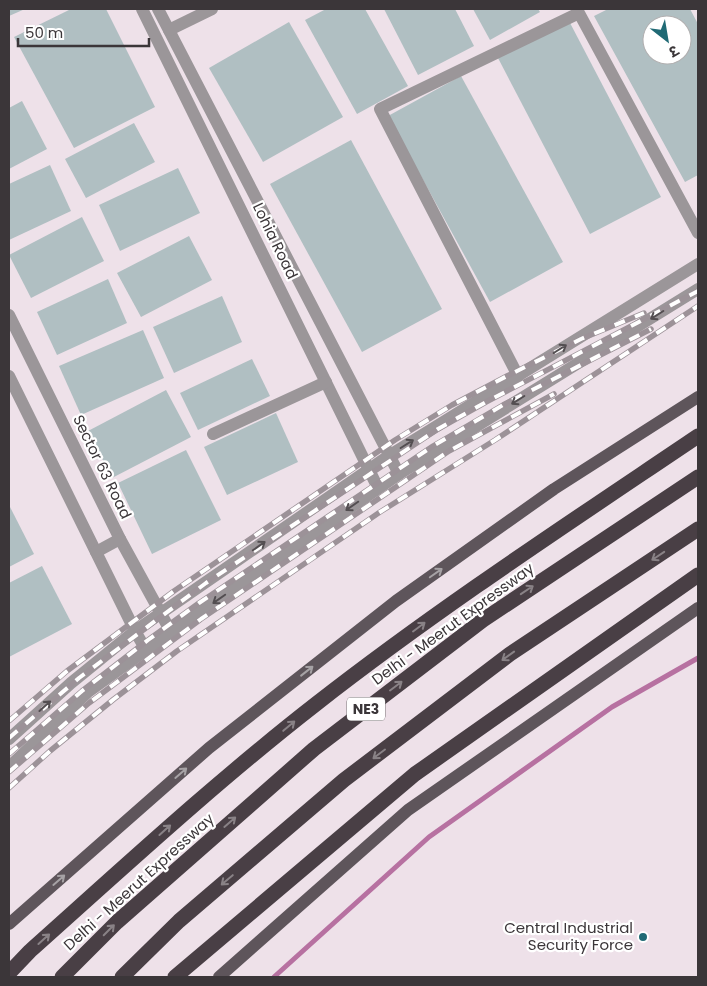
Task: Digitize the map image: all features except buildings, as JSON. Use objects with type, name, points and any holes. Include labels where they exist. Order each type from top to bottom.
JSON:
[{"type":"highway","points":[[9,973],[30,951],[176,820],[316,704],[457,599],[698,436]]},
{"type":"highway","name":"Delhi - Meerut Expressway","points":[[62,977],[117,922],[314,748],[483,620],[698,477]]},
{"type":"highway","points":[[122,977],[179,921],[344,780],[510,654],[698,529]]},
{"type":"highway","points":[[175,977],[415,774],[698,576]]},
{"type":"main road","points":[[9,924],[209,748],[396,601],[554,489],[698,396]]},
{"type":"main road","points":[[219,977],[408,810],[698,608]]},
{"type":"street","name":"Lohia Road","points":[[142,9],[378,488]]},
{"type":"street","name":"Lohia Road","points":[[158,9],[399,474]]},
{"type":"street","points":[[169,30],[212,9]]},
{"type":"street","points":[[518,376],[380,109],[584,11],[698,233]]},
{"type":"street","points":[[9,739],[71,683],[135,631],[390,455],[698,264]]},
{"type":"street","points":[[9,767],[88,692],[170,632],[399,474],[698,289]]},
{"type":"street","name":"Sector 63 Road","points":[[9,315],[120,539],[170,632]]},
{"type":"street","points":[[9,376],[146,650]]},
{"type":"street","points":[[213,434],[326,382]]},
{"type":"street","points":[[96,552],[120,539]]},
{"type":"waterway","points":[[274,977],[429,837],[612,707],[698,658]]},
{"type":"railway","points":[[9,738],[79,678],[206,583],[438,429],[698,291]]},
{"type":"railway","points":[[9,788],[50,751],[177,651],[380,512],[495,440],[698,306]]},
{"type":"railway","points":[[9,721],[67,671],[174,591],[395,440],[452,405],[507,376],[581,339],[644,313]]},
{"type":"railway","points":[[9,754],[82,691],[148,640],[199,603],[433,446],[503,405],[651,329]]},
{"type":"railway","points":[[9,772],[89,703],[201,619],[449,451],[554,394]]},
{"type":"place","name":"Central Industrial Security Force","points":[[643,937]]}]
